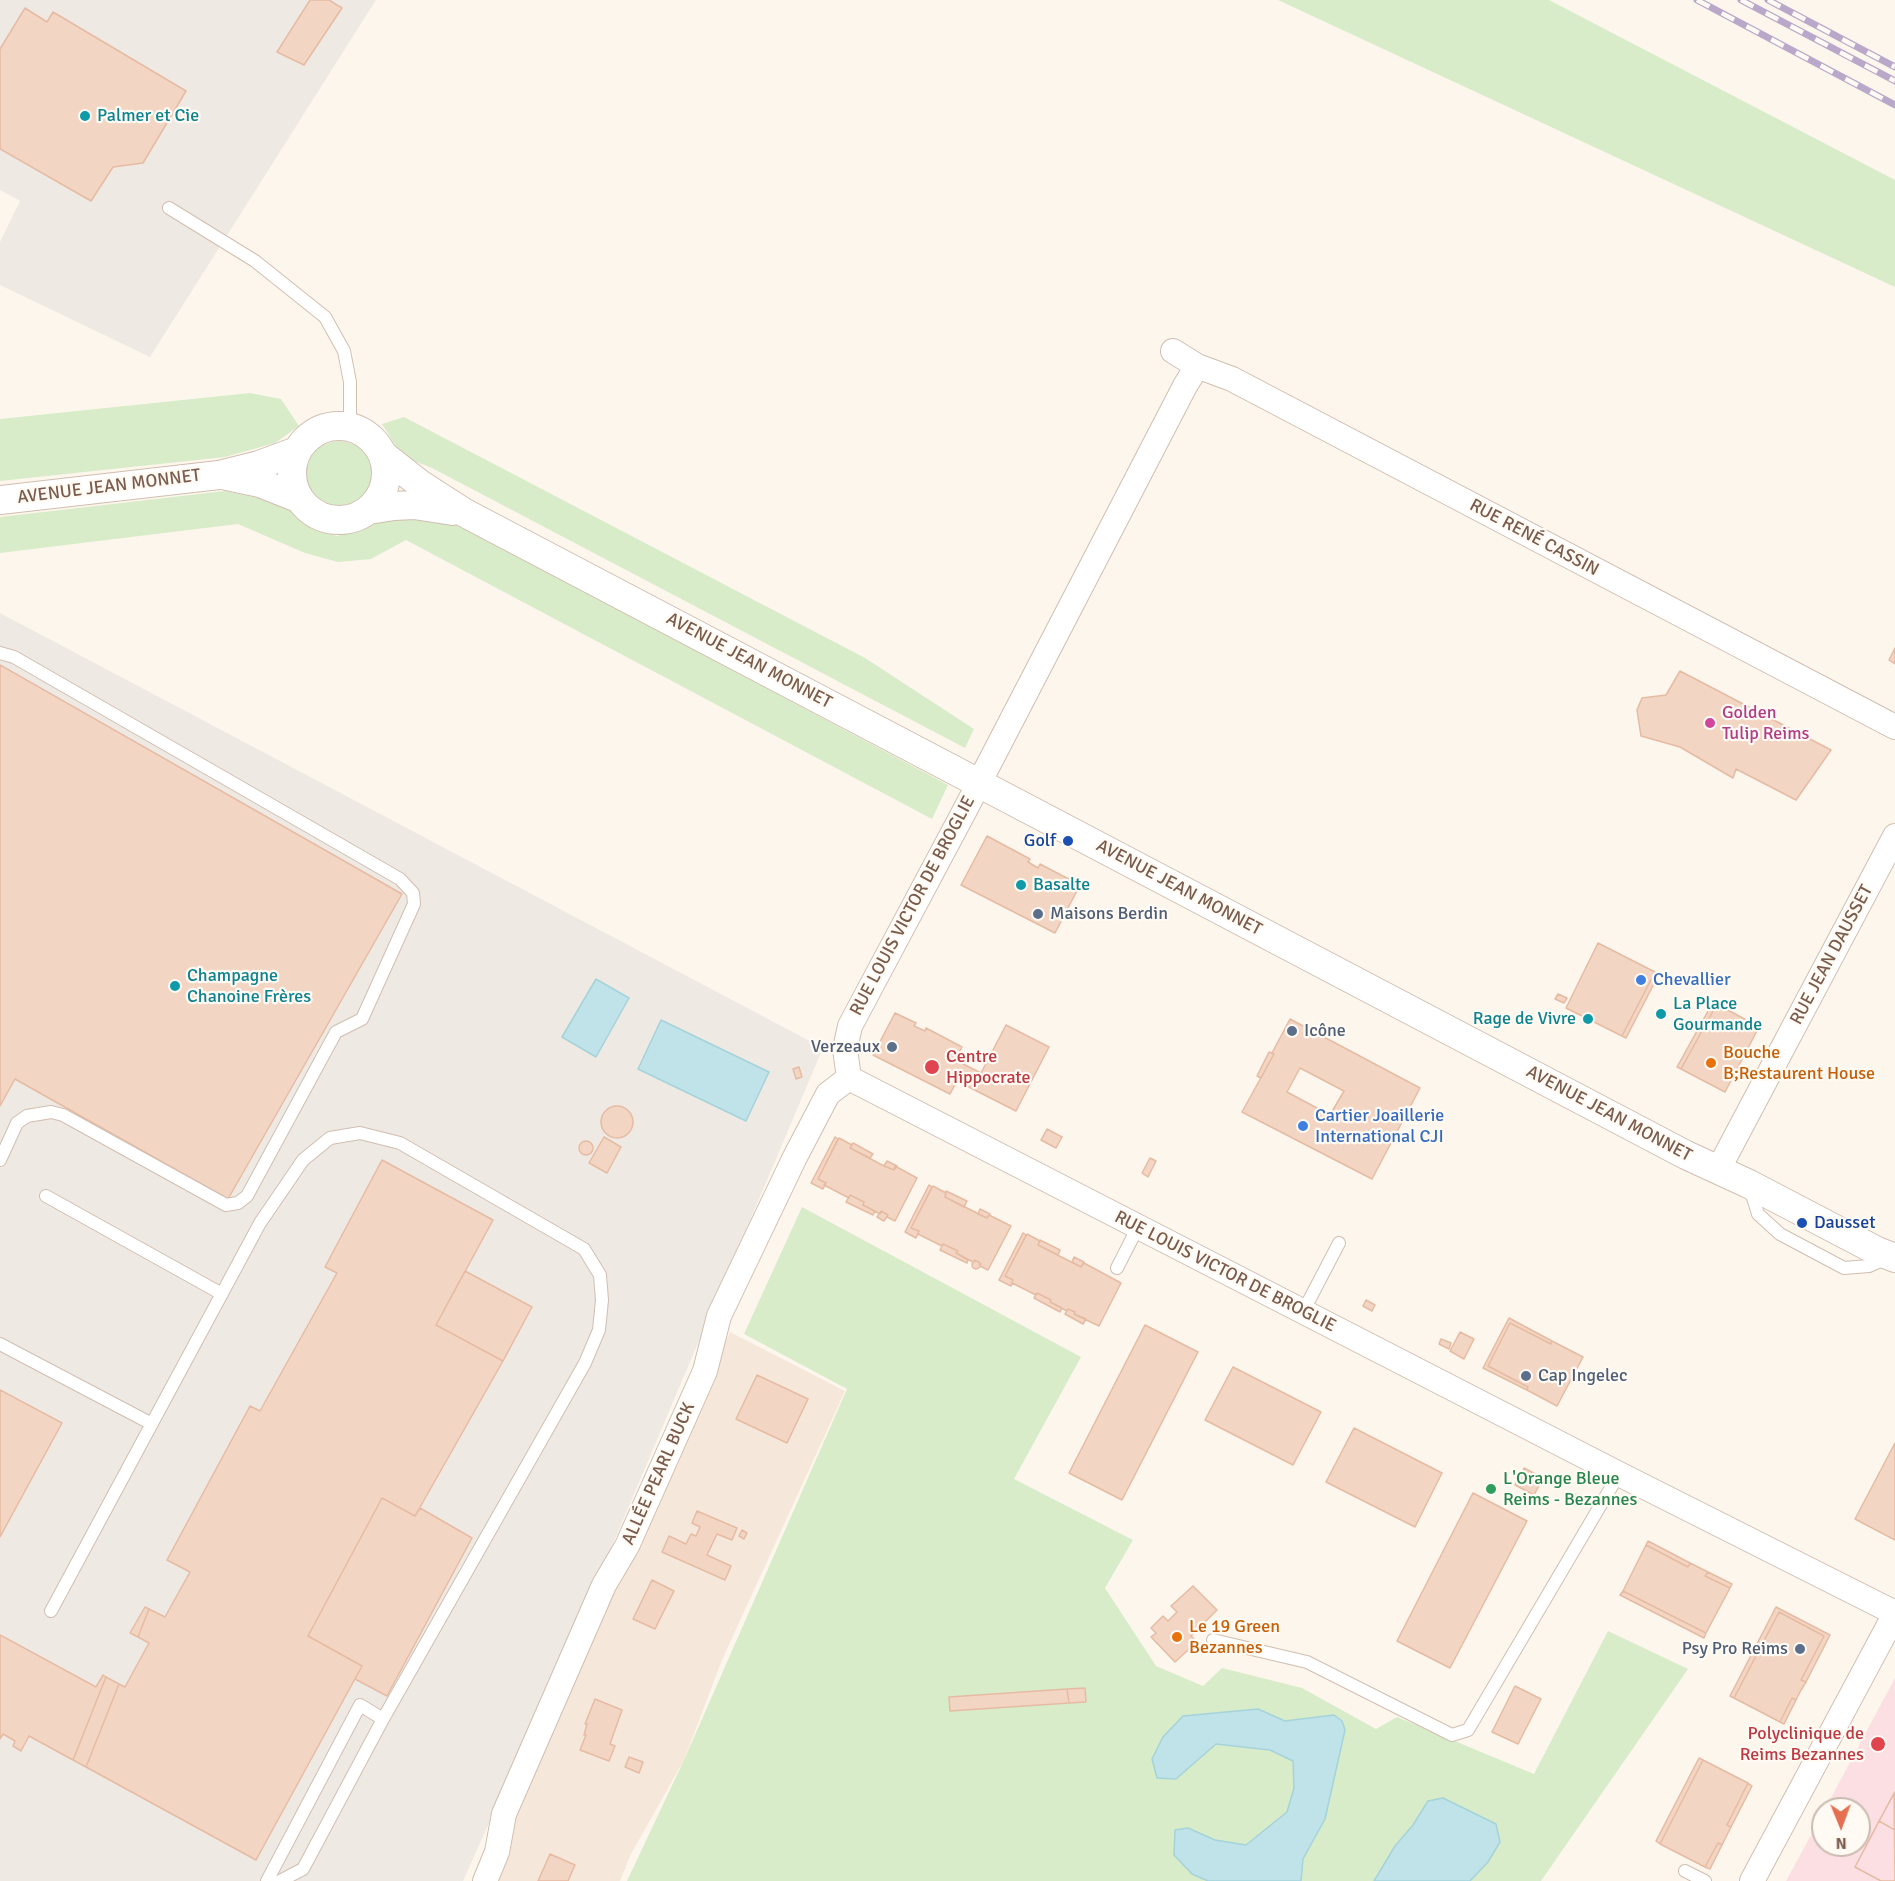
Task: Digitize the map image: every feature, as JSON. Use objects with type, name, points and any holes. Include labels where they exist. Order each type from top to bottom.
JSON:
[{"type":"street","name":"RUE RENÉ CASSIN","points":[[1173,351],[1197,366],[1232,379],[1895,727]]},
{"type":"street","name":"RUE LOUIS VICTOR DE BROGLIE","points":[[1197,366],[850,1026],[845,1049],[849,1078],[1895,1614]]},
{"type":"street","points":[[334,426],[350,427],[364,432],[375,442],[383,455],[387,470],[385,485],[379,499],[369,510],[355,518],[339,521],[323,518],[309,510],[298,498],[292,483],[292,466],[297,451],[306,438],[319,430],[334,426]]},
{"type":"street","name":"AVENUE JEAN MONNET","points":[[0,500],[219,475],[259,465],[297,451]]},
{"type":"street","name":"AVENUE JEAN MONNET","points":[[383,455],[420,484],[465,513],[1608,1114],[1892,1257]]},
{"type":"street","name":"AVENUE JEAN MONNET","points":[[219,475],[260,483],[298,498]]},
{"type":"street","name":"AVENUE JEAN MONNET","points":[[369,510],[414,505],[465,513]]},
{"type":"street","name":"RUE JEAN DAUSSET","points":[[1718,1170],[1895,836]]},
{"type":"street","name":"ALLÉE PEARL BUCK","points":[[485,1881],[497,1852],[504,1814],[604,1585],[627,1546],[705,1371],[719,1316],[795,1156],[828,1094],[849,1078]]},
{"type":"street","points":[[1752,1881],[1895,1614]]},
{"type":"lane","points":[[169,208],[255,261],[325,317],[344,351],[351,397],[350,427]]},
{"type":"lane","points":[[0,652],[15,657],[400,879],[413,892],[414,904],[362,1018],[336,1032],[247,1197],[238,1203],[226,1205],[63,1115],[51,1112],[27,1116],[17,1123],[0,1160]]},
{"type":"lane","points":[[51,1611],[260,1223],[303,1160],[330,1138],[360,1133],[400,1143],[584,1250],[600,1275],[602,1300],[599,1330],[585,1363],[383,1719],[303,1869],[280,1881]]},
{"type":"lane","points":[[46,1196],[222,1294]]},
{"type":"lane","points":[[1117,1268],[1138,1227]]},
{"type":"lane","points":[[1304,1312],[1339,1243]]},
{"type":"lane","points":[[0,1344],[152,1424]]},
{"type":"lane","points":[[1213,1640],[1307,1662],[1452,1735],[1468,1730],[1619,1474]]},
{"type":"lane","points":[[267,1881],[360,1704],[383,1719]]},
{"type":"lane","points":[[1685,1871],[1705,1881]]},
{"type":"shaded area","points":[[0,0],[376,0],[150,357],[0,285],[0,242],[20,201],[0,190]]},
{"type":"shaded area","points":[[0,613],[823,1048],[587,1605],[463,1881],[0,1881]]},
{"type":"shaded area","points":[[730,1332],[845,1391],[722,1660],[684,1760],[631,1854],[620,1881],[476,1881]]},
{"type":"shaded area","name":"Polyclinique de Reims Bezannes","points":[[1895,1678],[1895,1881],[1786,1881],[1811,1835],[1811,1857],[1871,1857],[1871,1797],[1831,1797]]},
{"type":"green space","points":[[1278,0],[1549,0],[1895,180],[1895,287]]},
{"type":"green space","points":[[250,393],[281,399],[299,426],[275,443],[225,457],[0,481],[0,419]]},
{"type":"green space","points":[[404,417],[865,658],[974,729],[965,748],[432,468],[402,456],[382,424]]},
{"type":"green space","points":[[345,441],[363,450],[370,461],[372,474],[370,487],[363,498],[352,505],[333,507],[315,498],[308,487],[306,468],[315,450],[326,443]]},
{"type":"green space","points":[[225,491],[282,503],[312,529],[337,536],[391,518],[449,519],[948,785],[932,819],[406,540],[371,559],[338,562],[305,553],[238,524],[0,553],[0,517]]},
{"type":"green space","points":[[802,1207],[1081,1357],[1014,1479],[1133,1540],[1105,1588],[1156,1666],[1203,1686],[1222,1668],[1302,1688],[1376,1729],[1397,1717],[1534,1774],[1608,1631],[1688,1669],[1541,1881],[627,1881],[684,1760],[847,1389],[744,1334]]},
{"type":"water","points":[[596,979],[629,998],[596,1057],[562,1037]]},
{"type":"water","points":[[661,1020],[769,1072],[746,1121],[638,1069]]},
{"type":"water","points":[[1258,1709],[1285,1721],[1334,1715],[1342,1721],[1345,1730],[1325,1819],[1303,1859],[1301,1881],[1208,1881],[1192,1874],[1174,1855],[1175,1830],[1188,1828],[1215,1840],[1246,1845],[1287,1812],[1294,1788],[1293,1761],[1270,1750],[1216,1744],[1176,1779],[1157,1778],[1152,1759],[1163,1737],[1183,1716]]},
{"type":"water","points":[[1443,1798],[1496,1824],[1500,1842],[1488,1862],[1470,1881],[1374,1881],[1395,1846],[1413,1825],[1428,1801]]},
{"type":"building","points":[[310,0],[329,0],[342,8],[304,65],[277,52]]},
{"type":"building","name":"Palmer et Cie","points":[[25,8],[47,22],[53,12],[186,91],[143,163],[113,167],[91,201],[0,149],[0,49]]},
{"type":"building","points":[[1895,648],[1895,664],[1889,660]]},
{"type":"building","name":"Champagne Chanoine Frères","points":[[0,665],[402,894],[228,1199],[15,1079],[0,1106]]},
{"type":"building","name":"Golden Tulip Reims","points":[[1680,671],[1831,750],[1796,800],[1736,769],[1733,778],[1680,747],[1641,736],[1637,710],[1642,698],[1666,695]]},
{"type":"building","name":"Basalte","points":[[987,836],[1030,859],[1028,862],[1038,868],[1040,864],[1080,885],[1055,933],[961,885]]},
{"type":"building","points":[[1598,943],[1655,972],[1622,1036],[1566,1008]]},
{"type":"building","points":[[1655,972],[1659,974],[1626,1038],[1622,1036]]},
{"type":"building","points":[[1558,994],[1567,998],[1564,1003],[1555,999]]},
{"type":"building","points":[[1713,1002],[1717,1004],[1681,1069],[1677,1067]]},
{"type":"building","points":[[1717,1004],[1759,1027],[1725,1092],[1681,1069]]},
{"type":"building","name":"Centre Hippocrate","points":[[895,1013],[916,1023],[914,1026],[925,1031],[926,1028],[962,1047],[955,1060],[981,1073],[1006,1025],[1049,1047],[1016,1111],[957,1081],[950,1094],[873,1055]]},
{"type":"building","points":[[1290,1019],[1420,1088],[1372,1179],[1242,1112],[1274,1054],[1272,1053]],"holes":[[[1300,1068],[1344,1091],[1330,1115],[1287,1092]]]},
{"type":"building","points":[[1269,1052],[1274,1054],[1261,1078],[1257,1076]]},
{"type":"building","points":[[799,1067],[802,1077],[796,1079],[793,1069]]},
{"type":"building","points":[[617,1106],[628,1111],[633,1122],[628,1133],[617,1138],[606,1133],[601,1122],[606,1111]]},
{"type":"building","points":[[1047,1129],[1062,1137],[1056,1148],[1041,1140]]},
{"type":"building","points":[[604,1137],[621,1147],[607,1173],[589,1163]]},
{"type":"building","points":[[835,1137],[838,1139],[818,1179],[826,1183],[823,1189],[811,1183]]},
{"type":"building","points":[[839,1138],[852,1145],[850,1148],[884,1166],[894,1170],[895,1166],[917,1178],[895,1221],[881,1211],[880,1214],[863,1205],[864,1202],[850,1195],[849,1198],[824,1185],[826,1183],[818,1179]]},
{"type":"building","points":[[586,1141],[591,1143],[593,1148],[591,1153],[586,1155],[581,1153],[579,1148],[581,1143]]},
{"type":"building","points":[[853,1143],[873,1154],[870,1158],[850,1148]]},
{"type":"building","points":[[1150,1158],[1156,1161],[1148,1177],[1142,1173]]},
{"type":"building","points":[[382,1160],[493,1220],[436,1325],[503,1361],[415,1516],[382,1498],[308,1636],[362,1666],[256,1860],[86,1767],[119,1684],[125,1687],[149,1643],[138,1637],[149,1609],[165,1617],[190,1572],[167,1560],[250,1406],[260,1411],[337,1273],[325,1267]]},
{"type":"building","points":[[887,1161],[897,1166],[894,1170],[884,1166]]},
{"type":"building","points":[[929,1185],[932,1187],[911,1228],[919,1231],[916,1238],[905,1232]]},
{"type":"building","points":[[933,1186],[946,1193],[945,1197],[987,1218],[989,1215],[1011,1226],[988,1270],[975,1260],[973,1262],[956,1253],[958,1251],[943,1244],[942,1246],[911,1228]]},
{"type":"building","points":[[946,1191],[967,1201],[964,1207],[945,1197]]},
{"type":"building","points":[[850,1195],[875,1211],[873,1215],[846,1202]]},
{"type":"building","points":[[980,1209],[990,1214],[987,1218],[978,1214]]},
{"type":"building","points":[[881,1211],[888,1215],[884,1221],[877,1217]]},
{"type":"building","points":[[1023,1233],[1026,1235],[1005,1276],[1013,1280],[1011,1286],[999,1280]]},
{"type":"building","points":[[1027,1234],[1040,1241],[1038,1245],[1081,1267],[1084,1263],[1121,1283],[1099,1326],[1074,1314],[1075,1312],[1068,1309],[1067,1311],[1050,1302],[1051,1300],[1037,1293],[1036,1295],[1012,1283],[1013,1280],[1005,1276]]},
{"type":"building","points":[[1040,1240],[1060,1250],[1058,1255],[1038,1245]]},
{"type":"building","points":[[943,1244],[958,1251],[956,1253],[968,1260],[967,1263],[940,1250]]},
{"type":"building","points":[[1074,1257],[1084,1262],[1081,1267],[1072,1262]]},
{"type":"building","points":[[976,1261],[980,1265],[976,1269],[972,1265]]},
{"type":"building","points":[[465,1271],[532,1307],[503,1361],[436,1325]]},
{"type":"building","points":[[1037,1293],[1062,1308],[1060,1312],[1034,1298]]},
{"type":"building","points":[[1366,1300],[1375,1305],[1372,1311],[1363,1306]]},
{"type":"building","points":[[1068,1309],[1086,1319],[1083,1324],[1065,1314]]},
{"type":"building","points":[[1509,1318],[1552,1341],[1551,1344],[1510,1323],[1488,1366],[1528,1387],[1527,1390],[1483,1368]]},
{"type":"building","points":[[1510,1323],[1583,1357],[1557,1406],[1527,1390],[1528,1387],[1488,1366]]},
{"type":"building","points":[[1145,1325],[1198,1352],[1122,1500],[1069,1473]]},
{"type":"building","points":[[1460,1332],[1474,1339],[1464,1359],[1450,1351]]},
{"type":"building","points":[[1441,1339],[1451,1343],[1449,1349],[1439,1344]]},
{"type":"building","points":[[1233,1367],[1321,1412],[1293,1465],[1205,1420]]},
{"type":"building","points":[[757,1375],[808,1399],[787,1443],[736,1419]]},
{"type":"building","points":[[0,1390],[62,1423],[0,1537]]},
{"type":"building","points":[[1354,1428],[1442,1473],[1415,1527],[1326,1482]]},
{"type":"building","points":[[1895,1443],[1895,1540],[1855,1519]]},
{"type":"building","points":[[1524,1468],[1543,1478],[1534,1495],[1515,1485]]},
{"type":"building","points":[[1473,1493],[1527,1521],[1450,1668],[1397,1641]]},
{"type":"building","points":[[1572,1493],[1581,1497],[1579,1502],[1570,1498]]},
{"type":"building","points":[[382,1498],[415,1516],[420,1508],[472,1538],[387,1696],[355,1679],[362,1666],[308,1636]]},
{"type":"building","points":[[697,1511],[737,1528],[732,1540],[717,1534],[707,1555],[731,1566],[725,1580],[662,1552],[669,1536],[686,1544],[691,1534],[696,1536],[700,1527],[692,1523]]},
{"type":"building","points":[[742,1530],[747,1533],[744,1539],[739,1536]]},
{"type":"building","points":[[1648,1541],[1690,1563],[1688,1567],[1646,1545]]},
{"type":"building","points":[[1646,1545],[1688,1567],[1690,1563],[1708,1572],[1705,1576],[1730,1588],[1706,1633],[1623,1591]]},
{"type":"building","points":[[1708,1572],[1732,1584],[1730,1588],[1705,1576]]},
{"type":"building","points":[[652,1580],[674,1591],[655,1629],[633,1619]]},
{"type":"building","points":[[1193,1586],[1217,1610],[1191,1636],[1197,1642],[1175,1662],[1151,1637],[1156,1633],[1151,1628],[1163,1616],[1168,1621],[1177,1612],[1171,1606]]},
{"type":"building","points":[[1623,1591],[1706,1633],[1704,1638],[1620,1595]]},
{"type":"building","points":[[145,1607],[149,1609],[138,1637],[130,1633]]},
{"type":"building","points":[[1776,1607],[1830,1635],[1806,1682],[1801,1680],[1824,1636],[1779,1612],[1734,1698],[1730,1696]]},
{"type":"building","points":[[1779,1612],[1824,1636],[1801,1680],[1806,1682],[1796,1700],[1792,1698],[1780,1722],[1734,1698]]},
{"type":"building","points":[[0,1635],[96,1687],[103,1675],[106,1677],[73,1760],[29,1736],[21,1751],[13,1746],[15,1741],[3,1734],[0,1739]]},
{"type":"building","points":[[106,1677],[119,1684],[86,1767],[73,1760]]},
{"type":"building","points":[[1515,1686],[1541,1699],[1518,1744],[1492,1732]]},
{"type":"building","points":[[1085,1688],[1086,1702],[1069,1703],[1067,1689]]},
{"type":"building","points":[[1067,1689],[1069,1703],[950,1711],[949,1697]]},
{"type":"building","points":[[1792,1698],[1796,1700],[1784,1724],[1780,1722]]},
{"type":"building","points":[[595,1699],[622,1710],[610,1744],[615,1746],[609,1761],[580,1750],[586,1735],[584,1735],[587,1724],[585,1724]]},
{"type":"building","points":[[629,1757],[643,1762],[639,1773],[625,1767]]},
{"type":"building","points":[[1699,1758],[1703,1760],[1660,1844],[1656,1841]]},
{"type":"building","points":[[1703,1760],[1748,1783],[1727,1825],[1731,1827],[1722,1845],[1718,1843],[1705,1867],[1660,1844]]},
{"type":"building","points":[[1748,1783],[1752,1786],[1731,1827],[1727,1825]]},
{"type":"building","points":[[1895,1792],[1895,1830],[1879,1821]]},
{"type":"building","points":[[1894,1793],[1895,1881],[1881,1881],[1855,1867],[1860,1857],[1871,1857],[1871,1837]]},
{"type":"building","points":[[1879,1821],[1895,1830],[1895,1881],[1881,1881],[1855,1867],[1860,1857],[1871,1857],[1871,1836]]},
{"type":"building","points":[[1718,1843],[1722,1845],[1710,1869],[1705,1867]]},
{"type":"building","points":[[550,1854],[575,1865],[568,1881],[538,1881]]},
{"type":"railway","points":[[1697,0],[1895,105]]},
{"type":"railway","points":[[1741,0],[1895,81]]},
{"type":"railway","points":[[1768,0],[1895,67]]},
{"type":"place","name":"Palmer et Cie","points":[[85,116]]},
{"type":"place","name":"Golden Tulip Reims","points":[[1710,723]]},
{"type":"place","name":"Golf","points":[[1068,841]]},
{"type":"place","name":"Basalte","points":[[1021,885]]},
{"type":"place","name":"Maisons Berdin","points":[[1038,914]]},
{"type":"place","name":"Chevallier","points":[[1641,980]]},
{"type":"place","name":"Champagne Chanoine Frères","points":[[175,986]]},
{"type":"place","name":"La Place Gourmande","points":[[1661,1014]]},
{"type":"place","name":"Rage de Vivre","points":[[1588,1019]]},
{"type":"place","name":"Icône","points":[[1292,1031]]},
{"type":"place","name":"Verzeaux","points":[[892,1047]]},
{"type":"place","name":"Bouche B;Restaurent House","points":[[1711,1063]]},
{"type":"place","name":"Centre Hippocrate","points":[[932,1067]]},
{"type":"place","name":"Cartier Joaillerie International CJI","points":[[1303,1126]]},
{"type":"place","name":"Dausset","points":[[1802,1223]]},
{"type":"place","name":"Cap Ingelec","points":[[1526,1376]]},
{"type":"place","name":"L'Orange Bleue Reims - Bezannes","points":[[1491,1489]]},
{"type":"place","name":"Le 19 Green Bezannes","points":[[1177,1637]]},
{"type":"place","name":"Psy Pro Reims","points":[[1800,1649]]},
{"type":"place","name":"Polyclinique de Reims Bezannes","points":[[1878,1744]]}]
